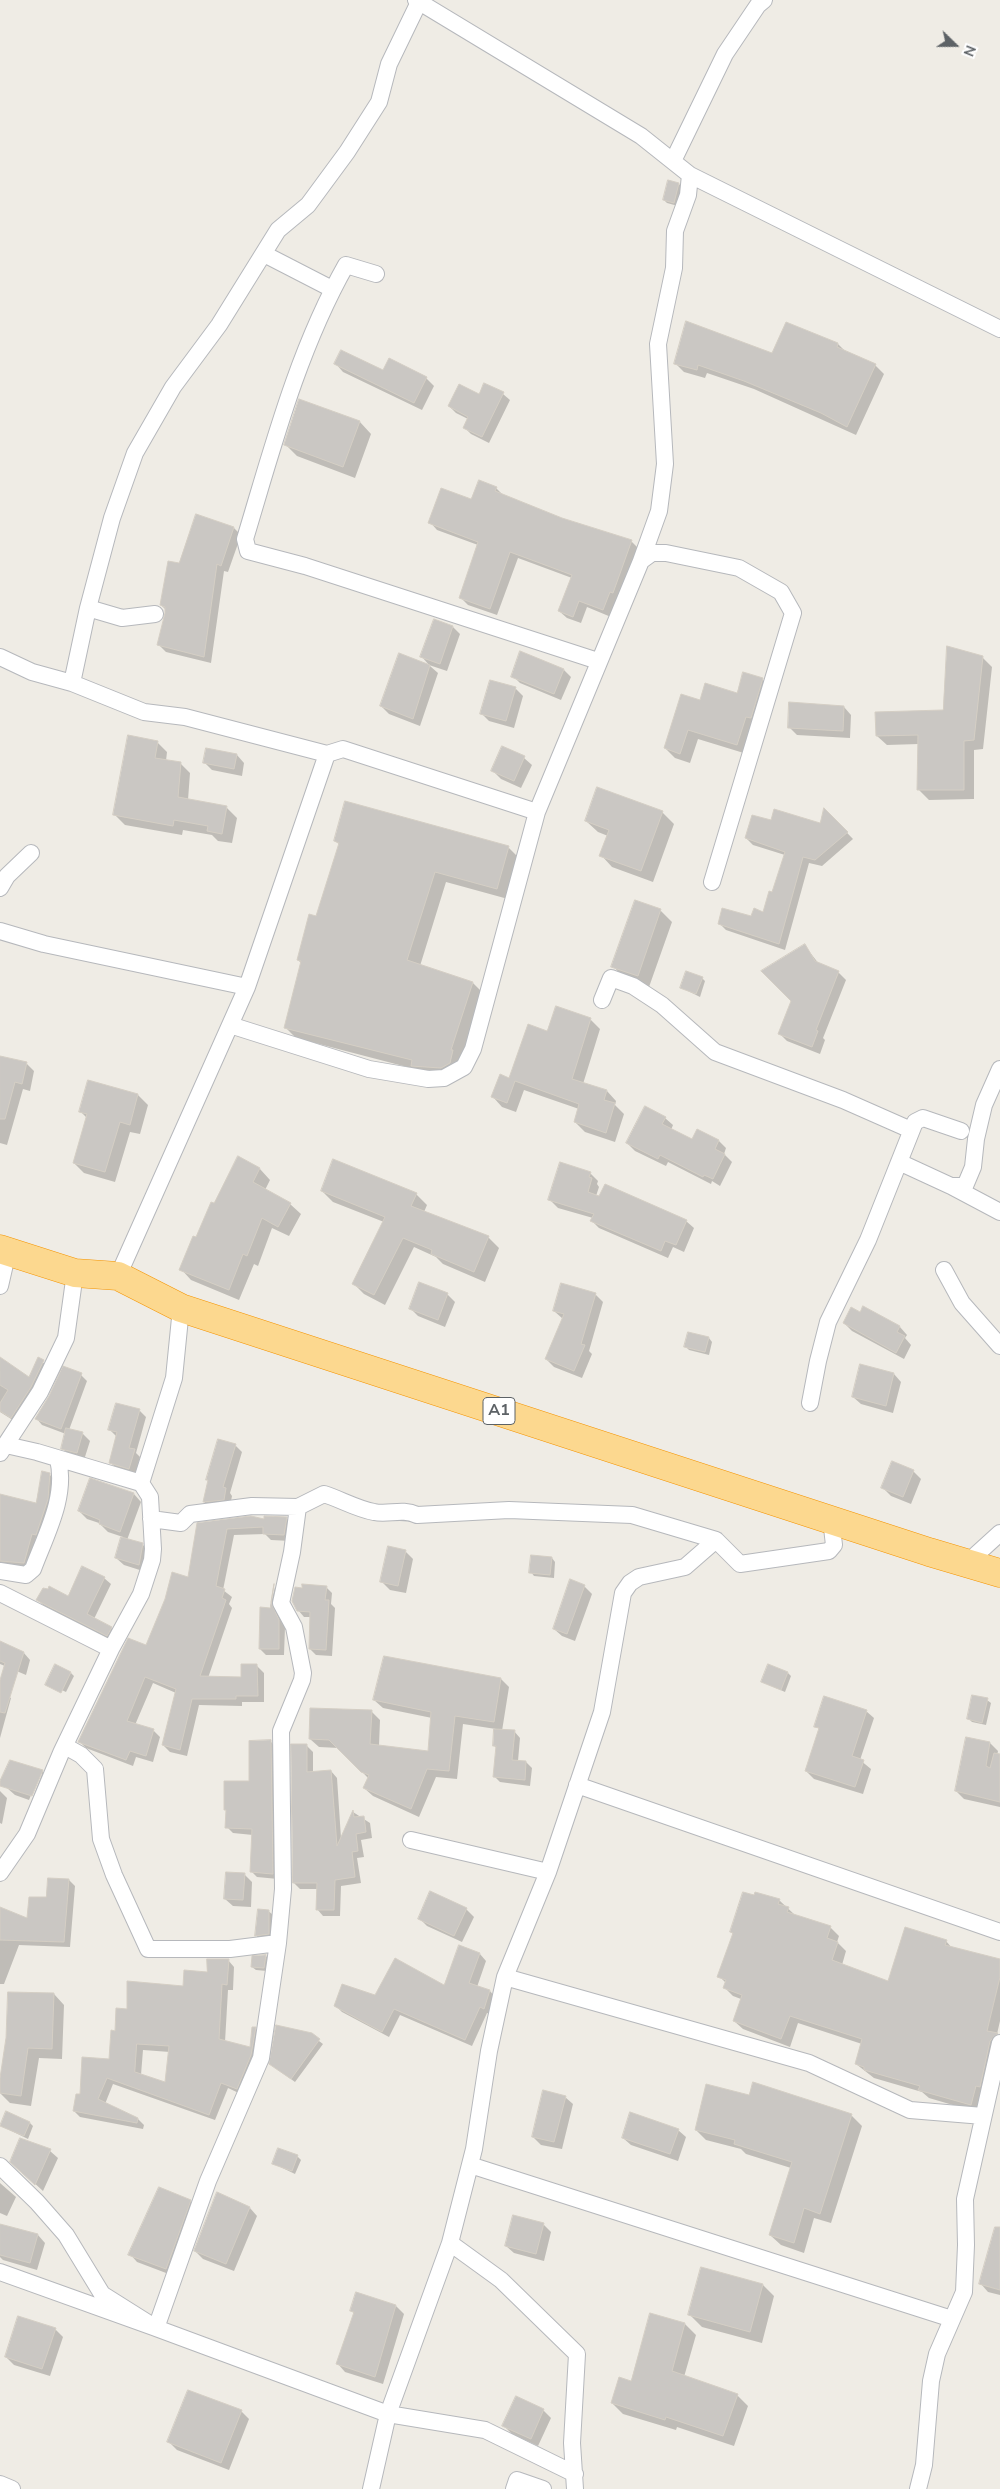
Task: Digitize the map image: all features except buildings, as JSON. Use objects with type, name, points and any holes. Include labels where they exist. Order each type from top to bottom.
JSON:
[{"type":"highway","name":"A1","points":[[4,1250],[75,1273],[118,1276],[181,1308],[1000,1573]]},
{"type":"street","points":[[673,161],[725,54],[758,5],[764,0]]},
{"type":"street","points":[[72,683],[88,608],[112,518],[135,452],[173,387],[219,325],[278,230],[308,205],[347,152],[379,102],[389,64],[418,1],[641,136],[690,176],[1000,329]]},
{"type":"street","points":[[230,1025],[369,1069],[428,1079],[444,1078],[464,1067],[473,1049],[537,812],[641,561],[659,511],[666,464],[658,344],[674,268],[675,231],[688,195],[690,176]]},
{"type":"street","points":[[264,254],[332,289]]},
{"type":"street","points":[[376,274],[346,265],[332,289],[296,374],[246,539],[248,551],[305,566],[598,661]]},
{"type":"street","points":[[641,561],[652,553],[666,552],[739,568],[782,592],[793,613],[712,882]]},
{"type":"street","points":[[88,608],[122,618],[155,614]]},
{"type":"street","points":[[0,657],[32,672],[72,683],[144,712],[184,717],[327,754],[343,749],[537,812]]},
{"type":"street","points":[[118,1276],[247,987],[327,754]]},
{"type":"street","points":[[0,888],[7,876],[31,853]]},
{"type":"street","points":[[0,931],[44,944],[247,987]]},
{"type":"street","points":[[602,1000],[611,978],[632,986],[662,1005],[715,1052],[843,1100],[911,1130]]},
{"type":"street","points":[[950,1186],[965,1186],[973,1168],[976,1140],[984,1105],[1000,1069]]},
{"type":"street","points":[[810,1403],[828,1322],[868,1240],[914,1122],[923,1118],[961,1131]]},
{"type":"street","points":[[899,1162],[1000,1212]]},
{"type":"street","points":[[0,1286],[4,1250]]},
{"type":"street","points":[[944,1270],[962,1303],[1000,1346]]},
{"type":"street","points":[[0,1873],[27,1834],[65,1746],[112,1648],[141,1594],[152,1560],[150,1497],[141,1483],[58,1459],[3,1449],[40,1392],[66,1338],[75,1273]]},
{"type":"street","points":[[141,1483],[174,1378],[181,1308]]},
{"type":"street","points":[[0,1571],[26,1575],[33,1569],[60,1494],[61,1474],[58,1459]]},
{"type":"street","points":[[151,1519],[181,1524],[190,1514],[252,1506],[298,1507],[324,1494],[372,1512],[407,1510],[417,1515],[509,1510],[632,1515],[716,1540],[740,1564],[820,1554],[829,1551],[834,1545],[831,1518]]},
{"type":"street","points":[[156,2328],[208,2181],[261,2058],[278,1943],[283,1889],[281,1731],[302,1680],[303,1673],[294,1627],[281,1603],[292,1552],[298,1507]]},
{"type":"street","points":[[967,1563],[1000,1533]]},
{"type":"street","points":[[371,2489],[388,2414],[450,2243],[470,2165],[489,2051],[506,1977],[548,1872],[602,1712],[623,1593],[630,1583],[639,1577],[685,1568],[716,1540]]},
{"type":"street","points":[[0,1593],[112,1648]]},
{"type":"street","points":[[65,1746],[81,1755],[95,1769],[101,1839],[114,1875],[148,1949],[230,1949],[278,1943]]},
{"type":"street","points":[[577,1785],[1000,1932]]},
{"type":"street","points":[[411,1840],[548,1872]]},
{"type":"street","points":[[506,1977],[809,2062],[910,2110],[983,2116]]},
{"type":"street","points":[[918,2489],[924,2465],[931,2380],[941,2340],[964,2292],[966,2246],[965,2199],[1000,2043]]},
{"type":"street","points":[[470,2165],[952,2319]]},
{"type":"street","points":[[0,2166],[37,2202],[66,2235],[102,2294],[156,2328]]},
{"type":"street","points":[[450,2243],[502,2280],[577,2354],[572,2442],[575,2481]]},
{"type":"street","points":[[0,2272],[388,2414],[485,2430],[575,2481]]},
{"type":"street","points":[[514,2489],[518,2480],[544,2489]]},
{"type":"street","points":[[0,2484],[12,2489]]}]
